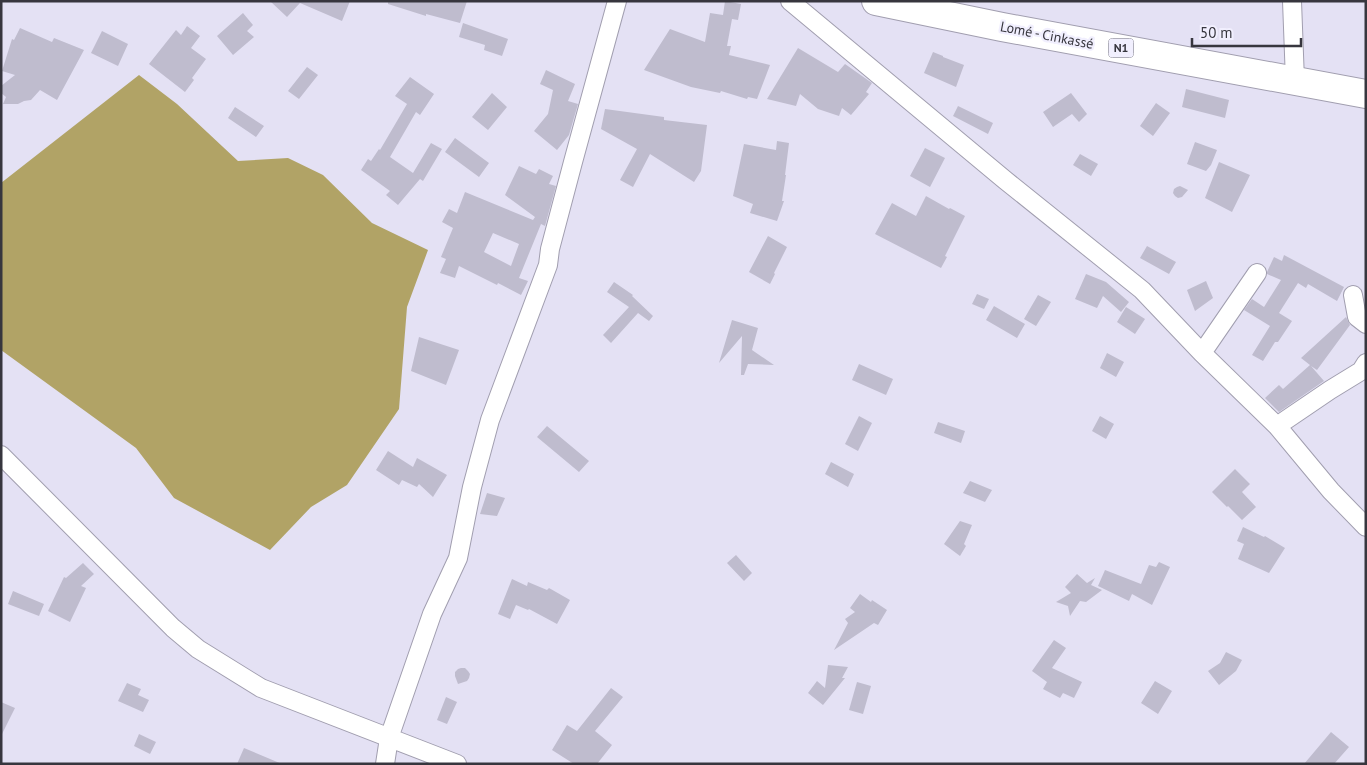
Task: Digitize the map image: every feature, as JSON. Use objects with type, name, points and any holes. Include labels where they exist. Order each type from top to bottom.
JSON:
[{"type":"highway","name":"Lomé - Cinkassé","points":[[876,1],[1366,94]]},
{"type":"street","points":[[385,764],[389,738],[432,614],[458,558],[472,487],[490,420],[548,265],[550,249],[573,162],[618,1]]},
{"type":"street","points":[[790,1],[1005,180],[1142,290],[1202,353],[1277,426],[1331,491],[1366,527]]},
{"type":"street","points":[[1292,1],[1295,81]]},
{"type":"street","points":[[1202,353],[1257,273]]},
{"type":"street","points":[[1353,295],[1357,317],[1366,324]]},
{"type":"street","points":[[1277,426],[1364,368]]},
{"type":"street","points":[[1,455],[173,628],[198,649],[261,688],[457,764]]},
{"type":"shaded area","points":[[139,75],[177,104],[238,161],[288,158],[323,175],[372,223],[428,250],[407,307],[399,409],[347,485],[311,507],[270,550],[174,498],[136,448],[1,350],[1,183]]},
{"type":"building","points":[[270,1],[350,1],[342,21],[300,3],[287,17]]},
{"type":"building","points":[[388,1],[467,1],[460,23],[426,14],[426,16],[388,4]]},
{"type":"building","points":[[725,1],[741,4],[738,20],[732,19],[727,46],[731,46],[729,55],[770,65],[757,99],[748,97],[747,99],[721,91],[720,93],[691,87],[644,70],[670,29],[705,42],[710,13],[723,15]]},
{"type":"building","points":[[243,13],[253,25],[247,31],[254,37],[233,55],[217,36]]},
{"type":"building","points":[[463,23],[508,39],[502,56],[484,50],[485,45],[459,37]]},
{"type":"building","points":[[187,26],[200,36],[191,48],[206,59],[192,78],[194,80],[185,92],[149,64],[176,30],[181,35]]},
{"type":"building","points":[[20,28],[52,42],[54,38],[84,50],[57,100],[40,90],[31,100],[18,104],[3,104],[6,97],[1,93],[1,86],[15,75],[2,71],[12,39],[14,40]]},
{"type":"building","points":[[102,31],[128,44],[118,66],[91,53]]},
{"type":"building","points":[[798,48],[838,72],[845,64],[872,83],[866,92],[869,94],[851,115],[842,108],[839,116],[818,109],[800,94],[796,106],[767,99]]},
{"type":"building","points":[[933,52],[964,65],[956,87],[924,73]]},
{"type":"building","points":[[307,67],[318,75],[299,99],[288,91]]},
{"type":"building","points":[[546,70],[575,84],[568,101],[578,104],[569,135],[557,150],[534,131],[548,114],[553,90],[540,84]]},
{"type":"building","points":[[410,77],[434,94],[420,115],[416,112],[390,157],[413,173],[431,143],[442,149],[423,181],[420,179],[398,205],[386,195],[390,191],[361,170],[368,159],[371,161],[380,150],[407,104],[395,96]]},
{"type":"building","points":[[1186,89],[1229,100],[1225,118],[1182,107]]},
{"type":"building","points":[[492,93],[507,107],[488,130],[472,117]]},
{"type":"building","points":[[1071,93],[1087,114],[1079,122],[1072,114],[1053,127],[1043,112]]},
{"type":"building","points":[[1156,103],[1170,113],[1153,136],[1140,126]]},
{"type":"building","points":[[958,106],[993,123],[988,134],[953,116]]},
{"type":"building","points":[[235,107],[264,126],[256,137],[228,118]]},
{"type":"building","points":[[605,109],[664,117],[664,120],[707,125],[701,171],[694,182],[650,154],[633,187],[620,180],[637,149],[601,129]]},
{"type":"building","points":[[455,138],[489,163],[479,177],[445,152]]},
{"type":"building","points":[[777,141],[789,143],[782,201],[784,201],[777,221],[750,213],[753,204],[733,196],[744,144],[776,150]]},
{"type":"building","points":[[1195,142],[1217,150],[1211,165],[1206,171],[1187,164]]},
{"type":"building","points":[[925,148],[945,158],[930,187],[910,176]]},
{"type":"building","points":[[1080,154],[1098,164],[1091,176],[1073,165]]},
{"type":"building","points":[[1219,162],[1250,175],[1232,212],[1205,198]]},
{"type":"building","points":[[519,166],[536,174],[539,169],[553,176],[549,184],[556,186],[545,226],[541,224],[519,278],[528,281],[521,295],[459,266],[455,278],[440,273],[446,259],[441,257],[453,228],[442,222],[449,209],[457,213],[465,192],[533,220],[535,217],[505,195]],"holes":[[[493,233],[519,244],[511,266],[484,252]]]},
{"type":"building","points":[[1180,186],[1188,190],[1182,197],[1178,198],[1173,193],[1174,189]]},
{"type":"building","points":[[926,196],[965,216],[941,268],[875,234],[892,203],[916,216]]},
{"type":"building","points":[[768,236],[787,247],[770,284],[749,272]]},
{"type":"building","points":[[1147,246],[1176,262],[1169,274],[1140,258]]},
{"type":"building","points":[[1284,255],[1344,287],[1337,301],[1308,284],[1306,288],[1298,283],[1279,313],[1292,321],[1263,361],[1252,355],[1270,326],[1244,310],[1252,299],[1264,307],[1281,280],[1267,274],[1267,272],[1274,257],[1282,261]]},
{"type":"building","points":[[1086,274],[1106,282],[1129,302],[1121,312],[1103,296],[1097,308],[1075,299]]},
{"type":"building","points":[[1206,281],[1213,298],[1195,311],[1187,290]]},
{"type":"building","points":[[614,282],[633,295],[653,316],[649,321],[638,313],[611,343],[603,335],[629,307],[607,292]]},
{"type":"building","points":[[977,294],[989,299],[984,309],[972,304]]},
{"type":"building","points":[[1038,295],[1051,302],[1036,326],[1024,319]]},
{"type":"building","points":[[994,306],[1025,324],[1017,338],[986,320]]},
{"type":"building","points":[[1126,307],[1145,319],[1135,334],[1117,322]]},
{"type":"building","points":[[1346,317],[1350,325],[1317,370],[1311,366],[1324,381],[1279,412],[1265,398],[1279,385],[1283,389],[1310,365],[1301,358]]},
{"type":"building","points":[[732,320],[758,328],[752,350],[774,365],[748,364],[744,375],[741,375],[742,336],[719,363]]},
{"type":"building","points":[[419,337],[459,350],[446,385],[411,371]]},
{"type":"building","points":[[1107,353],[1124,362],[1116,377],[1100,368]]},
{"type":"building","points":[[859,364],[893,379],[886,395],[852,380]]},
{"type":"building","points":[[859,416],[872,423],[858,451],[845,444]]},
{"type":"building","points":[[1100,416],[1114,424],[1106,439],[1092,431]]},
{"type":"building","points":[[938,422],[965,431],[961,443],[934,433]]},
{"type":"building","points":[[547,426],[589,461],[579,472],[537,437]]},
{"type":"building","points":[[388,451],[413,467],[417,458],[447,475],[433,497],[419,484],[417,487],[402,480],[399,485],[376,470]]},
{"type":"building","points":[[831,462],[854,474],[848,487],[825,474]]},
{"type":"building","points":[[1235,469],[1250,484],[1242,492],[1256,507],[1242,520],[1212,492]]},
{"type":"building","points":[[970,481],[992,490],[985,502],[963,493]]},
{"type":"building","points":[[487,493],[505,498],[497,516],[480,514]]},
{"type":"building","points":[[960,521],[972,525],[964,544],[966,546],[960,556],[944,544]]},
{"type":"building","points":[[1243,527],[1265,536],[1285,548],[1269,573],[1238,559],[1244,544],[1237,541]]},
{"type":"building","points":[[736,555],[752,573],[744,581],[727,563]]},
{"type":"building","points":[[1159,562],[1170,567],[1152,605],[1132,594],[1129,601],[1098,586],[1105,570],[1141,584],[1149,565],[1156,567]]},
{"type":"building","points":[[83,563],[94,574],[81,586],[86,588],[70,622],[48,611],[64,577],[66,578]]},
{"type":"building","points":[[1077,574],[1087,583],[1095,578],[1091,585],[1102,590],[1086,602],[1080,601],[1070,616],[1068,606],[1056,602],[1071,593],[1065,587]]},
{"type":"building","points":[[512,579],[527,586],[528,582],[547,590],[549,588],[570,600],[557,624],[529,609],[516,605],[510,619],[498,614]]},
{"type":"building","points":[[13,591],[44,604],[39,616],[8,604]]},
{"type":"building","points":[[860,594],[887,610],[878,625],[874,623],[834,650],[848,623],[845,619],[855,612],[850,608]]},
{"type":"building","points":[[1054,640],[1066,648],[1052,668],[1082,682],[1074,698],[1063,693],[1060,698],[1043,689],[1047,682],[1032,671]]},
{"type":"building","points":[[1226,652],[1242,660],[1236,671],[1219,685],[1208,671],[1220,663]]},
{"type":"building","points":[[828,665],[848,667],[842,678],[845,678],[823,705],[808,693],[817,681],[825,688]]},
{"type":"building","points":[[465,668],[470,674],[467,681],[458,684],[455,672]]},
{"type":"building","points":[[1155,681],[1172,691],[1158,714],[1141,703]]},
{"type":"building","points":[[857,682],[871,686],[863,714],[849,710]]},
{"type":"building","points":[[127,683],[141,689],[138,695],[149,700],[143,712],[118,701]]},
{"type":"building","points":[[611,688],[623,697],[595,731],[612,745],[597,764],[574,764],[552,750],[567,725],[577,731]]},
{"type":"building","points":[[446,697],[457,702],[447,724],[437,720]]},
{"type":"building","points":[[1,702],[15,708],[1,736]]},
{"type":"building","points":[[1331,732],[1349,747],[1334,764],[1304,764]]},
{"type":"building","points":[[139,734],[156,742],[150,754],[134,746]]},
{"type":"building","points":[[244,748],[282,764],[237,764]]}]
